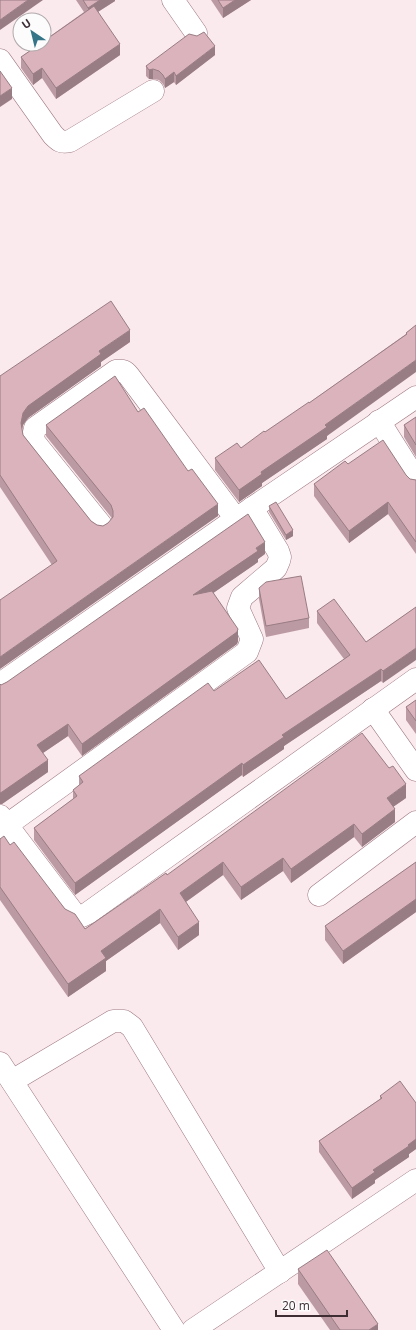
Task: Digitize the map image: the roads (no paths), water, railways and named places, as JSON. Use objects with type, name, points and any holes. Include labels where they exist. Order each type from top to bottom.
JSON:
[{"type":"street","points":[[173,0],[196,34]]},
{"type":"street","points":[[0,60],[53,135],[59,141],[63,142],[70,141],[153,92]]},
{"type":"street","points":[[101,525],[35,443],[33,437],[35,428],[116,371],[121,370],[125,371],[130,376],[244,514],[278,551],[280,557],[276,568],[242,597],[240,601],[238,608],[252,639],[247,652],[2,824],[75,915],[82,916],[88,913],[416,679]]},
{"type":"street","points":[[0,684],[378,421],[416,397]]},
{"type":"street","points":[[378,421],[416,480]]},
{"type":"street","points":[[373,709],[416,770]]},
{"type":"street","points":[[319,895],[416,822]]},
{"type":"street","points":[[12,1081],[113,1021],[124,1021],[132,1027],[280,1272]]},
{"type":"street","points":[[0,1063],[174,1330]]},
{"type":"street","points":[[193,1330],[416,1180]]}]
